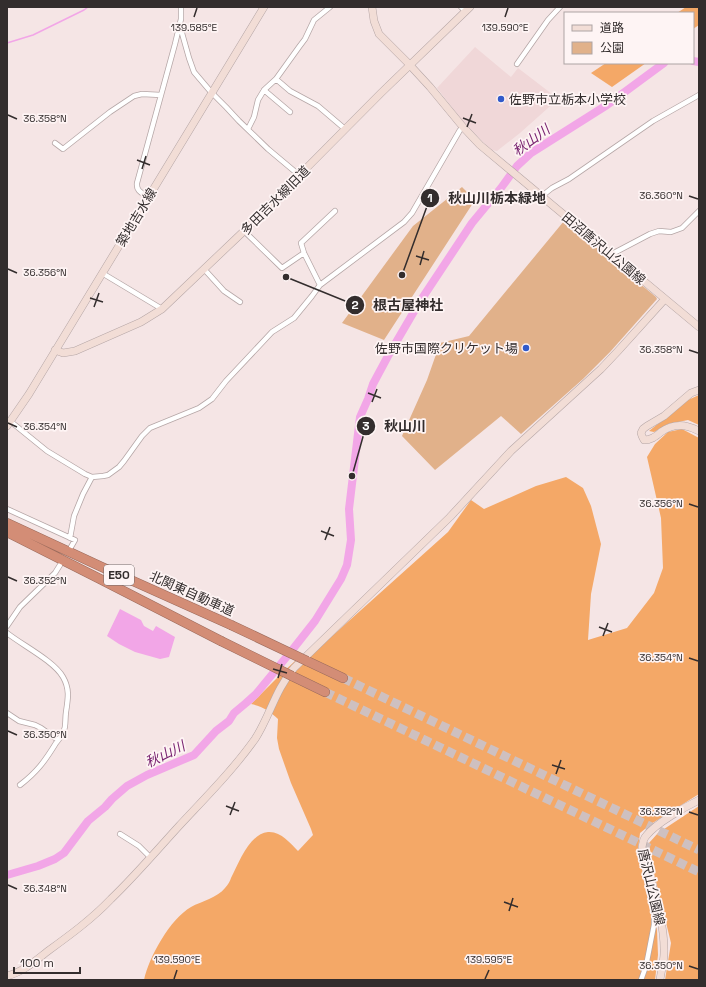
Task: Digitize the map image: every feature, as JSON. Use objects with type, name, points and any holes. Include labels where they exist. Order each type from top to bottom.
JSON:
[{"type":"highway","name":"北関東自動車道","points":[[7,523],[231,625],[343,678]]},
{"type":"highway","name":"北関東自動車道","points":[[7,532],[325,692]]},
{"type":"street","points":[[148,197],[140,192],[136,187],[180,24],[181,7]]},
{"type":"street","name":"築地吉水線","points":[[8,424],[29,394],[264,7]]},
{"type":"street","points":[[248,130],[254,117],[258,100],[264,90],[276,79],[305,39],[314,20],[330,7]]},
{"type":"street","name":"田沼唐沢山公園線","points":[[372,7],[374,21],[379,34],[430,87],[480,145],[699,326]]},
{"type":"street","points":[[517,64],[548,20],[560,7]]},
{"type":"street","name":"多田吉水線旧道","points":[[55,350],[63,353],[75,351],[141,322],[162,309],[244,231],[465,8]]},
{"type":"street","points":[[180,24],[194,72],[248,130],[299,175]]},
{"type":"street","points":[[276,79],[290,91],[318,106],[345,129]]},
{"type":"street","points":[[264,90],[290,112]]},
{"type":"street","points":[[55,143],[63,149],[110,112],[134,96],[142,94],[161,94]]},
{"type":"street","points":[[542,196],[653,121],[699,95]]},
{"type":"street","points":[[8,424],[73,467],[92,477],[108,475],[119,467],[142,436],[150,428],[198,408],[212,399],[226,381],[272,332],[294,318],[320,285],[404,222],[412,213],[463,127]]},
{"type":"street","points":[[320,285],[304,253],[301,243],[335,211]]},
{"type":"street","points":[[612,254],[650,234],[659,231],[671,232],[682,228],[699,211]]},
{"type":"street","points":[[244,231],[282,268],[304,253]]},
{"type":"street","points":[[204,269],[224,291],[240,302]]},
{"type":"street","points":[[102,273],[162,309]]},
{"type":"street","points":[[7,976],[17,973],[32,964],[84,924],[111,900],[225,776],[254,739],[282,684],[294,668],[450,517],[516,447],[601,369],[665,299]]},
{"type":"street","points":[[699,390],[691,393],[664,416],[643,429],[642,436],[644,440],[649,440],[673,426],[685,425],[699,431]]},
{"type":"street","points":[[70,538],[74,516],[92,477]]},
{"type":"street","points":[[7,509],[75,540],[71,547]]},
{"type":"street","points":[[7,626],[20,607],[55,572],[60,565]]},
{"type":"street","points":[[7,633],[56,669],[63,677],[68,692],[65,729],[38,770],[20,785]]},
{"type":"street","points":[[7,713],[20,721],[41,728],[58,740]]},
{"type":"street","name":"唐沢山公園線","points":[[660,980],[664,953],[663,933],[642,847],[643,841],[651,830],[679,811],[699,800]]},
{"type":"street","points":[[120,834],[139,846],[151,858]]},
{"type":"street","points":[[641,980],[647,960],[654,925],[654,912],[650,894],[651,884]]},
{"type":"shaded area","points":[[686,7],[699,7],[699,25],[694,28],[694,12],[678,12]]},
{"type":"shaded area","name":"佐野市立栃本小学校","points":[[475,47],[511,77],[518,68],[548,91],[557,100],[497,151],[492,150],[486,145],[465,124],[437,88]]},
{"type":"shaded area","points":[[604,64],[645,64],[612,87],[591,73]]},
{"type":"shaded area","points":[[699,395],[699,425],[688,420],[668,424],[654,432],[649,431],[688,400]]},
{"type":"shaded area","points":[[682,429],[699,438],[699,794],[651,824],[640,833],[638,849],[648,900],[657,930],[658,955],[655,980],[144,980],[150,961],[168,929],[191,907],[218,894],[225,888],[229,883],[245,850],[255,838],[268,832],[277,833],[285,838],[298,851],[313,835],[291,783],[279,749],[277,738],[278,719],[266,709],[251,704],[295,661],[331,637],[448,532],[471,500],[484,509],[536,486],[566,477],[583,488],[591,506],[601,544],[591,594],[588,640],[627,628],[654,593],[663,568],[661,518],[647,457],[655,444],[668,432]]},
{"type":"shaded area","points":[[120,609],[141,620],[144,626],[153,631],[156,626],[175,637],[169,657],[160,659],[135,652],[107,636]]},
{"type":"shaded area","points":[[699,806],[699,980],[665,980],[671,943],[652,865],[649,843],[658,833]]},
{"type":"green space","points":[[462,187],[475,200],[384,340],[342,323],[413,226]]},
{"type":"green space","name":"佐野市国際クリケット場","points":[[564,221],[657,299],[610,352],[583,379],[521,434],[501,416],[435,470],[402,436],[427,380],[440,343],[469,336]]},
{"type":"waterway","points":[[7,43],[33,35],[88,7]]},
{"type":"waterway","name":"秋山川","points":[[694,61],[699,62]]},
{"type":"waterway","name":"秋山川","points":[[7,875],[38,866],[55,859],[64,853],[88,821],[127,786],[147,775],[194,755],[216,731],[229,721],[234,713],[256,694],[293,649],[315,621],[341,579],[347,565],[351,540],[349,509],[360,417],[373,384],[419,303],[472,223],[517,166],[531,153],[607,105],[663,64]]},
{"type":"tunnel","points":[[343,678],[699,850]]},
{"type":"tunnel","points":[[325,692],[699,872]]},
{"type":"place","name":"佐野市立栃本小学校","points":[[501,99]]},
{"type":"place","name":"秋山川栃本緑地","points":[[402,275]]},
{"type":"place","name":"根古屋神社","points":[[286,277]]},
{"type":"place","name":"佐野市国際クリケット場","points":[[526,348]]},
{"type":"place","name":"秋山川","points":[[352,476]]}]
